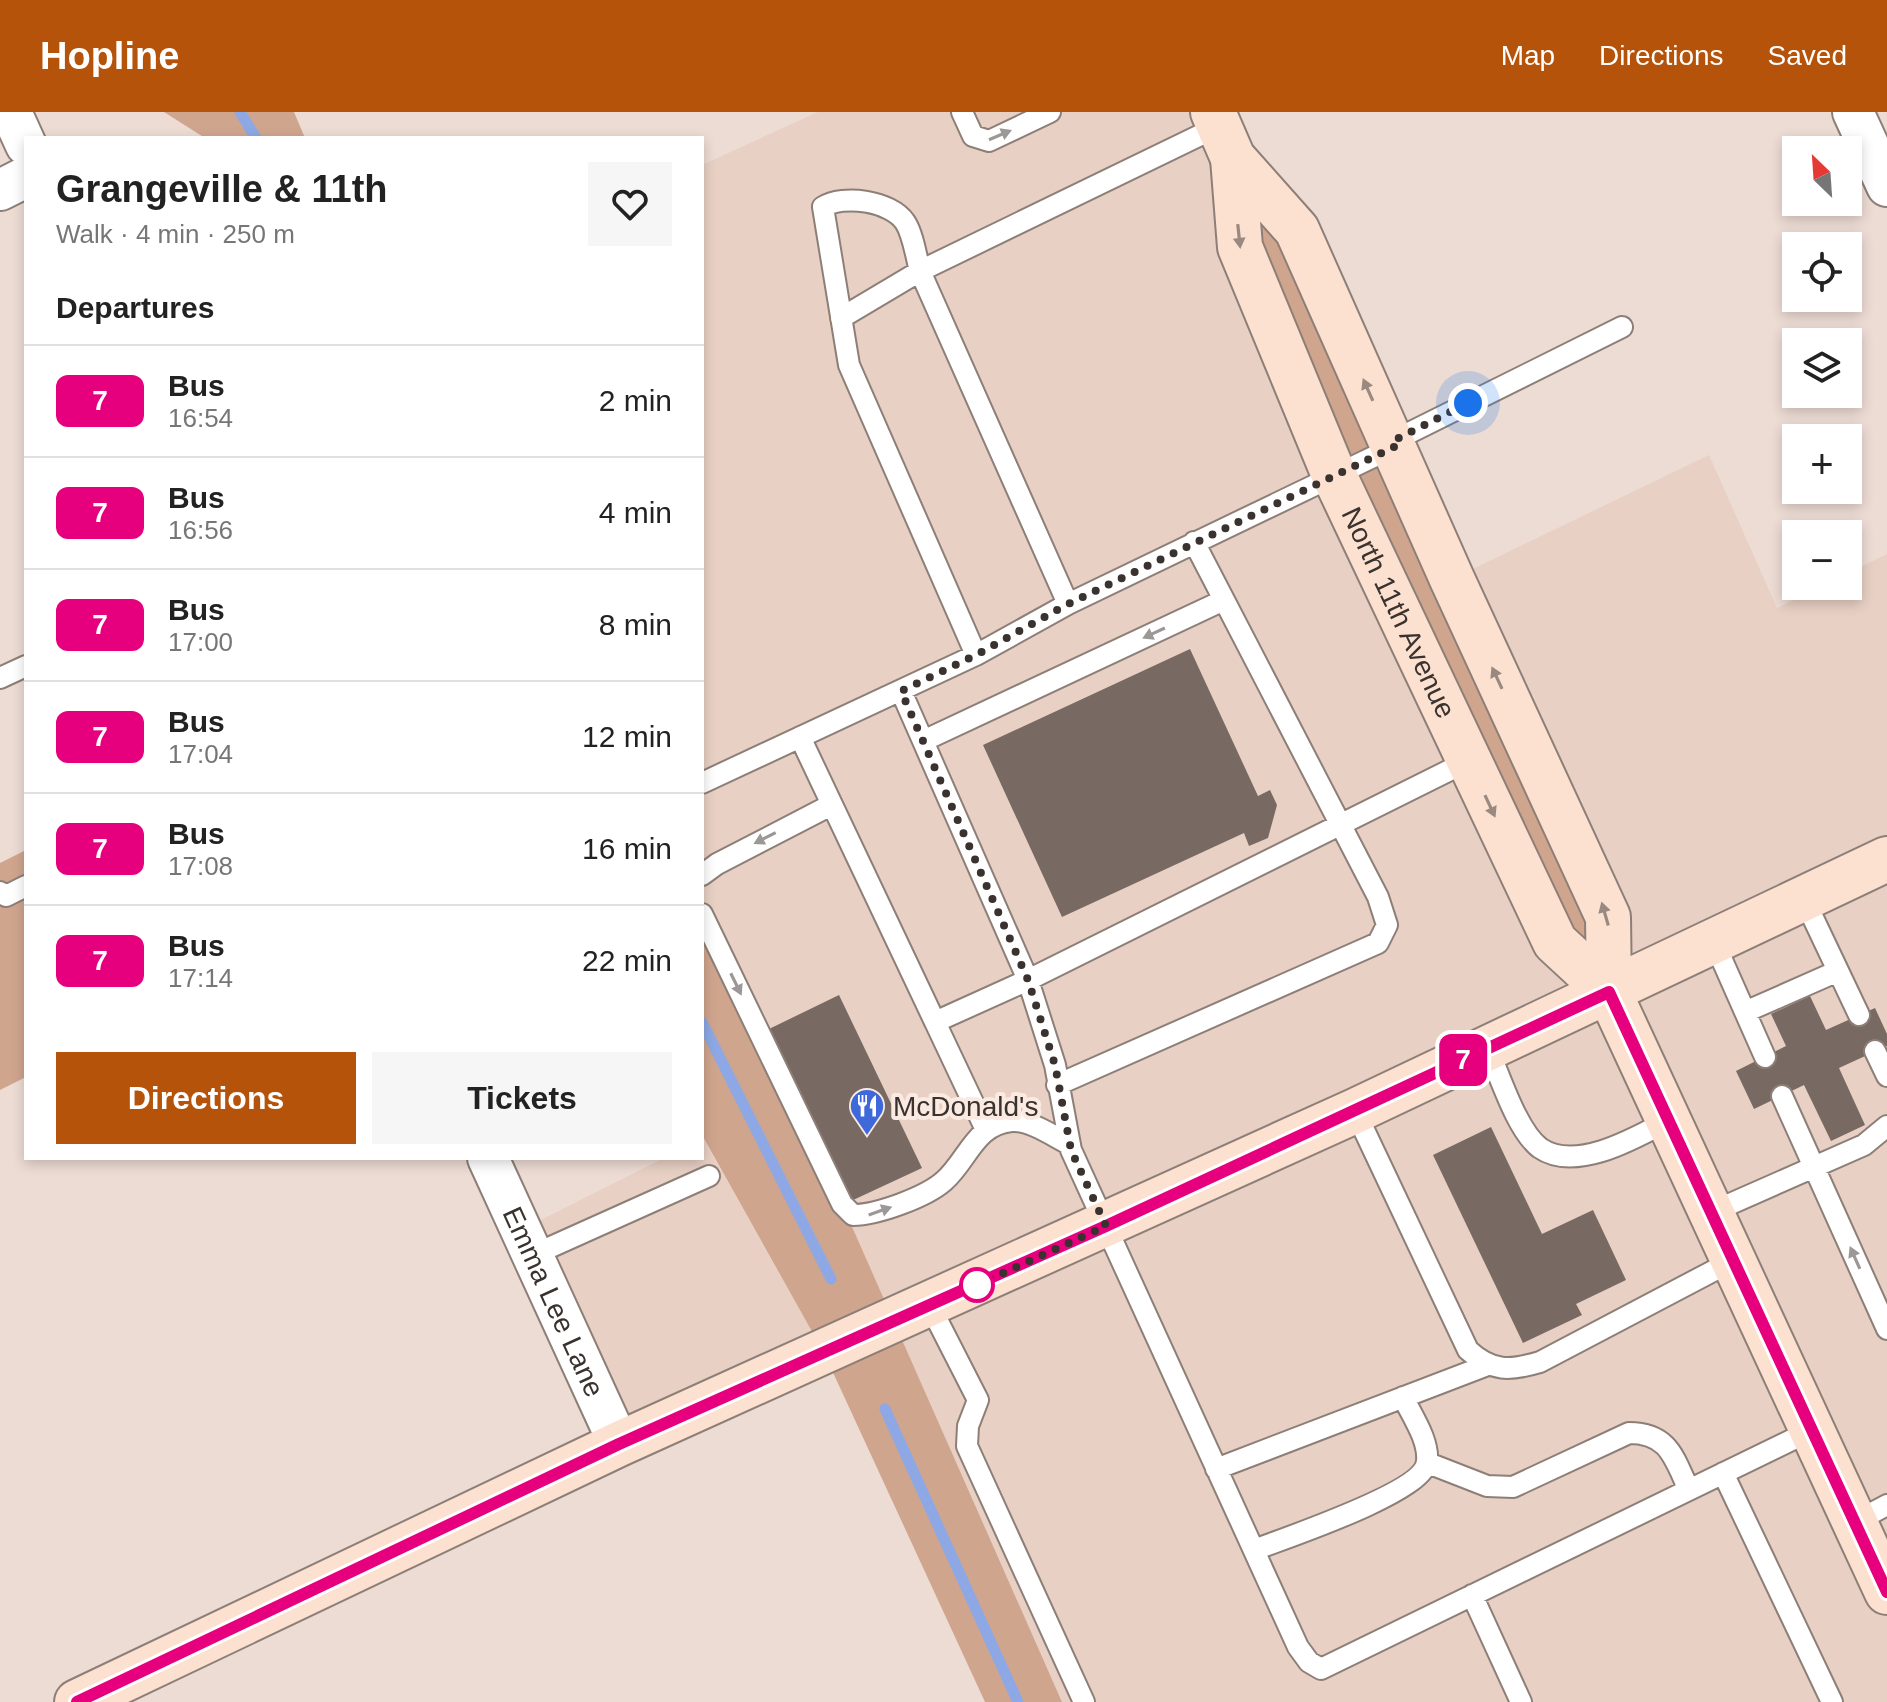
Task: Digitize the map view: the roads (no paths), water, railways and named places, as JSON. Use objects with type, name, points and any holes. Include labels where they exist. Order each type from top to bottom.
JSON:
[{"type":"main road","name":"North 11th Avenue","points":[[1221,132],[1297,230],[1608,917],[1609,992]]},
{"type":"main road","name":"North 11th Avenue","points":[[1221,132],[1240,247],[1334,475],[1555,942],[1609,992],[1812,1430],[1871,1514],[1887,1592]]},
{"type":"main road","points":[[77,1702],[619,1444],[1106,1226],[1887,859]]},
{"type":"street","points":[[11,112],[24,141]]},
{"type":"street","points":[[1853,112],[1887,186]]},
{"type":"street","points":[[0,190],[24,178]]},
{"type":"street","name":"Emma Lee Lane","points":[[489,1160],[619,1444]]},
{"type":"lane","points":[[962,112],[973,136],[989,141],[1050,112]]},
{"type":"lane","points":[[841,318],[920,271],[1221,132]]},
{"type":"lane","points":[[976,655],[849,365],[823,207],[830,202],[848,197],[895,212],[906,222],[920,271],[1068,604]]},
{"type":"lane","points":[[704,782],[976,655],[1068,604],[1334,475],[1622,327]]},
{"type":"lane","points":[[1057,1085],[1378,943],[1387,925],[1378,897],[1194,542]]},
{"type":"lane","points":[[923,741],[1224,600]]},
{"type":"lane","points":[[0,678],[24,667]]},
{"type":"lane","points":[[901,691],[1028,980],[1055,1065],[1069,1144],[1298,1647],[1309,1662],[1321,1669],[1812,1430]]},
{"type":"lane","points":[[800,737],[986,1130]]},
{"type":"lane","points":[[935,1022],[1028,980],[1468,761]]},
{"type":"lane","points":[[704,874],[831,805]]},
{"type":"lane","points":[[0,892],[6,896],[24,887]]},
{"type":"lane","points":[[1804,899],[1859,1015]]},
{"type":"lane","points":[[704,918],[842,1204],[853,1215],[871,1215],[943,1182],[972,1142],[986,1130],[1011,1121],[1069,1144]]},
{"type":"lane","points":[[1714,942],[1765,1057]]},
{"type":"lane","points":[[1745,1012],[1838,971]]},
{"type":"lane","points":[[1488,1049],[1525,1128],[1538,1146],[1552,1154],[1572,1156],[1620,1146],[1669,1120]]},
{"type":"lane","points":[[1875,1051],[1887,1076]]},
{"type":"lane","points":[[1782,1096],[1887,1329]]},
{"type":"lane","points":[[1355,1111],[1468,1350],[1485,1366]]},
{"type":"lane","points":[[1712,1212],[1864,1145],[1887,1126]]},
{"type":"lane","points":[[533,1255],[709,1176]]},
{"type":"lane","points":[[1216,1469],[1485,1366],[1512,1370],[1540,1362],[1734,1260]]},
{"type":"lane","points":[[930,1306],[978,1400],[968,1426],[967,1446],[1084,1702]]},
{"type":"lane","points":[[1254,1550],[1394,1494],[1418,1480],[1428,1463],[1425,1443],[1403,1397]]},
{"type":"lane","points":[[1428,1463],[1487,1486],[1513,1487],[1629,1433],[1650,1433],[1666,1445],[1689,1490]]},
{"type":"lane","points":[[1723,1473],[1832,1702]]},
{"type":"lane","points":[[1472,1595],[1521,1702]]},
{"type":"waterway","points":[[240,112],[255,136]]},
{"type":"waterway","points":[[704,1026],[831,1279]]},
{"type":"waterway","points":[[885,1409],[1018,1702]]},
{"type":"place","name":"McDonald's","points":[[867,1137]]}]
